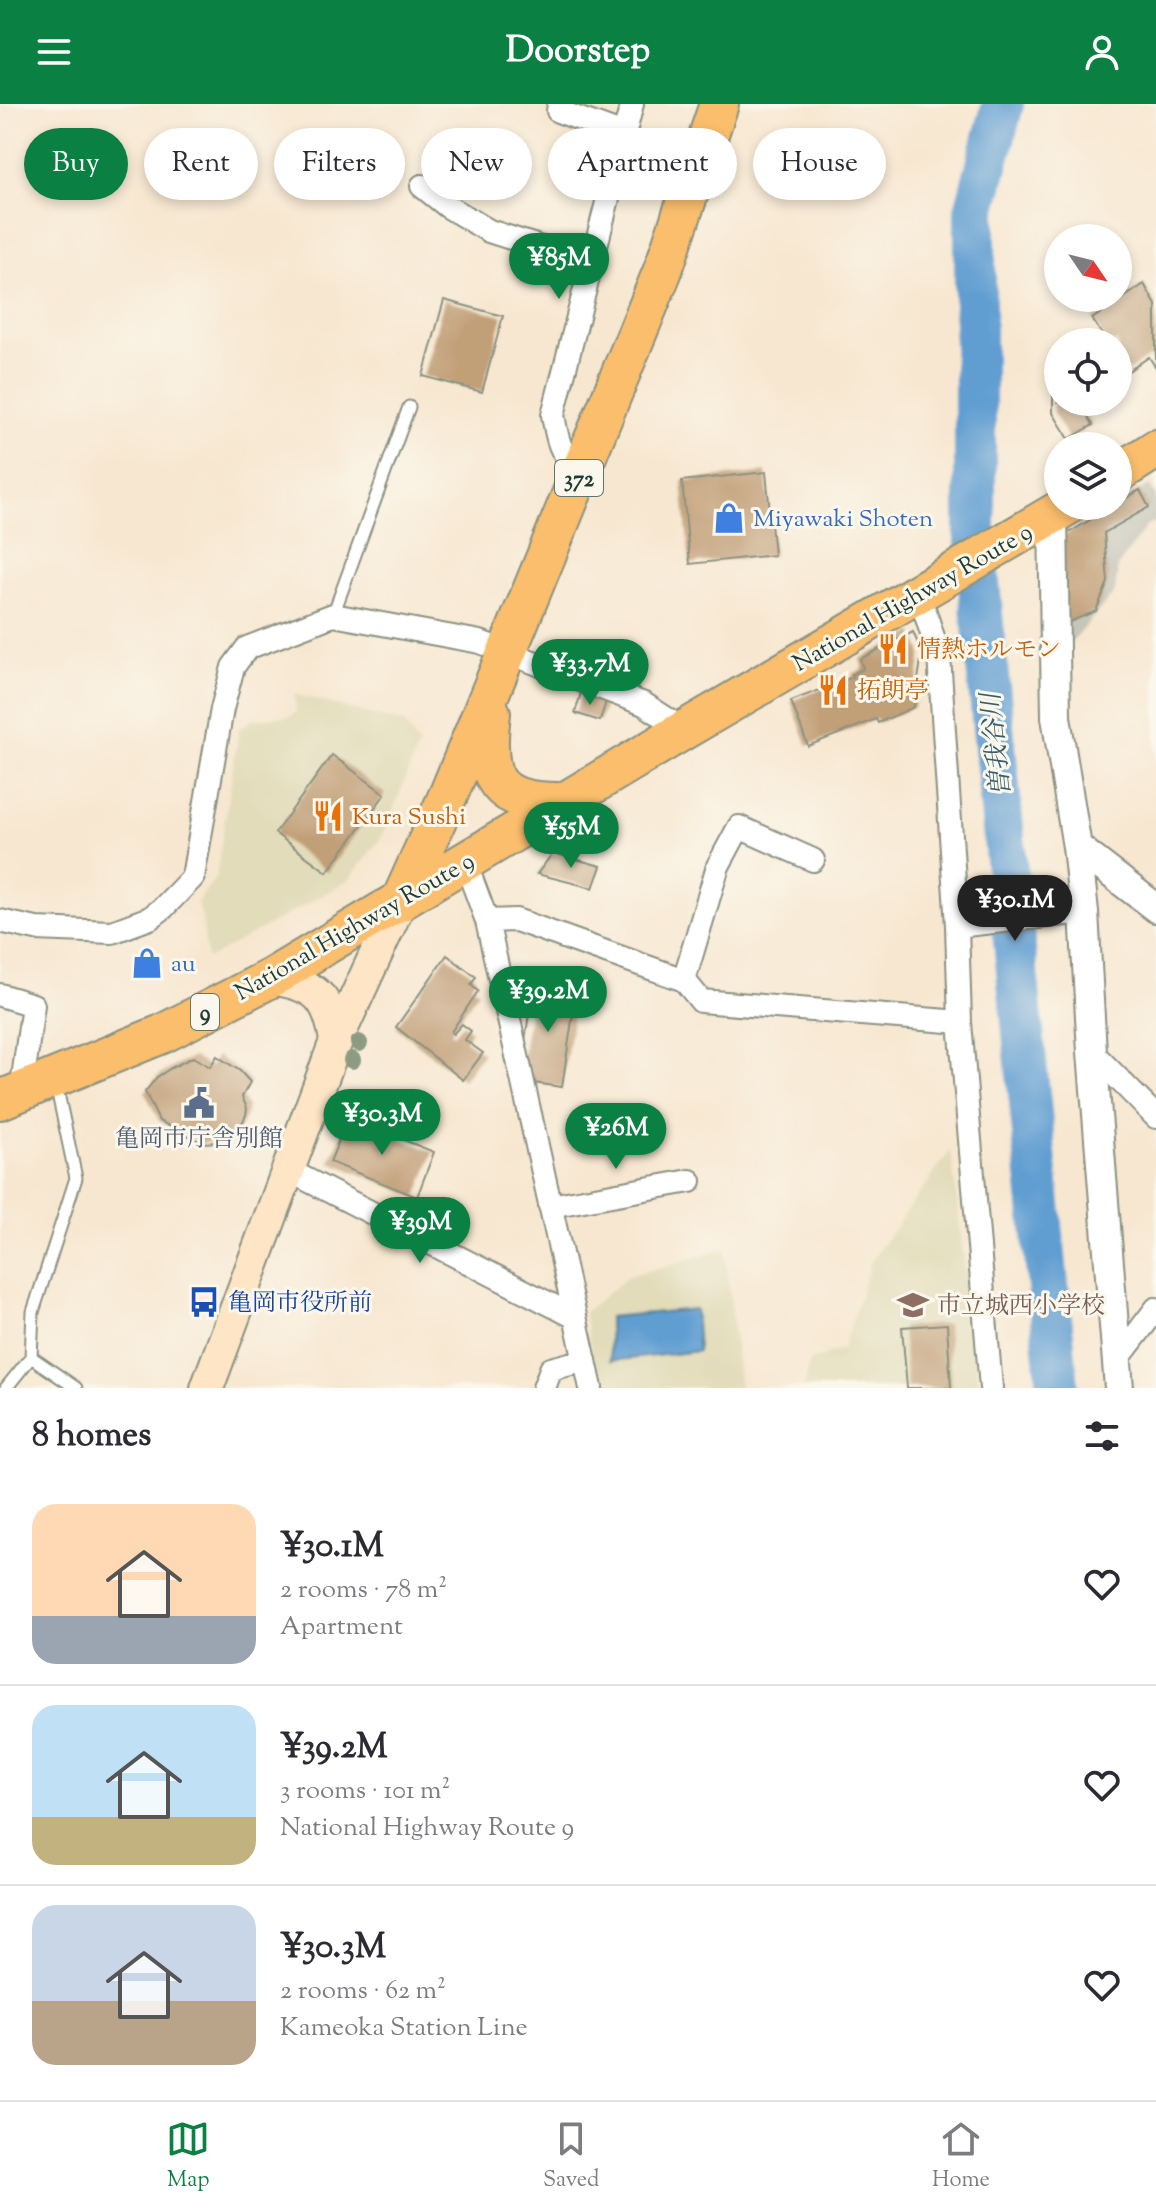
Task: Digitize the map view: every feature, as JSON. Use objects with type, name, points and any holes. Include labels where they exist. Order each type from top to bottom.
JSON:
[{"type":"highway","name":"372","points":[[400,902],[427,846],[663,270],[719,104]]},
{"type":"highway","points":[[1132,464],[1156,449]]},
{"type":"highway","name":"National Highway Route 9","points":[[25,1091],[162,1034],[271,978],[684,730],[1044,520]]},
{"type":"highway","points":[[500,670],[489,747],[494,776],[501,786],[521,800],[566,802]]},
{"type":"main road","points":[[207,1388],[336,1041],[400,902]]},
{"type":"main road","points":[[271,978],[296,982],[316,993],[329,1007],[336,1041]]},
{"type":"street","points":[[559,104],[558,111],[605,128]]},
{"type":"street","points":[[626,128],[632,104]]},
{"type":"street","points":[[440,200],[489,231],[592,264]]},
{"type":"street","points":[[584,467],[568,460],[559,445],[553,415],[608,200]]},
{"type":"street","points":[[1052,520],[1056,717],[1077,847],[1075,913],[1092,1052],[1118,1374]]},
{"type":"street","points":[[934,583],[957,926],[960,1022],[991,1388]]},
{"type":"street","points":[[0,921],[36,929],[112,932],[150,918],[163,908],[193,877],[222,709],[233,667],[247,648],[333,615],[480,642],[500,670],[644,704],[684,730]]},
{"type":"street","points":[[684,980],[718,866],[739,827],[813,860]]},
{"type":"street","points":[[1077,847],[1156,908]]},
{"type":"street","points":[[465,862],[487,921],[591,1388]]},
{"type":"street","points":[[957,926],[1075,913]]},
{"type":"street","points":[[487,921],[516,920],[684,980],[701,1001],[960,1022]]},
{"type":"street","points":[[0,995],[33,1005],[25,1091]]},
{"type":"street","points":[[1092,1052],[1156,1117]]},
{"type":"street","points":[[288,1170],[575,1317]]},
{"type":"street","points":[[550,1206],[690,1181]]},
{"type":"street","points":[[1118,1374],[1156,1309]]},
{"type":"street","points":[[544,1388],[551,1369],[585,1360]]},
{"type":"lane","points":[[333,615],[409,407]]},
{"type":"lane","points":[[6,1388],[31,1357],[33,1312],[76,1178],[25,1091]]},
{"type":"lane","points":[[31,1357],[76,1388]]},
{"type":"shaded area","points":[[1149,485],[1156,497],[1156,522],[1148,524],[1118,566],[1115,592],[1067,647],[1062,537],[1090,520],[1132,520],[1132,495]]},
{"type":"shaded area","points":[[294,694],[404,723],[419,745],[383,835],[348,881],[207,959],[197,902],[216,877],[239,729],[253,719],[291,716],[296,712]]},
{"type":"shaded area","name":"市立城西小学校","points":[[951,1150],[979,1388],[804,1388],[810,1361],[843,1349],[871,1261]]},
{"type":"shaded area","points":[[725,1249],[740,1388],[597,1388],[584,1312],[629,1276]]},
{"type":"water","points":[[695,1309],[698,1351],[610,1361],[609,1317]]},
{"type":"building","points":[[1144,284],[1156,305],[1156,368],[1149,357],[1132,369],[1132,328],[1098,328],[1092,319],[1102,312],[1132,312],[1132,292]]},
{"type":"building","points":[[444,300],[503,316],[482,392],[423,376]]},
{"type":"building","points":[[1055,416],[1088,416],[1093,425],[1081,432],[1065,432]]},
{"type":"building","points":[[766,472],[774,555],[690,564],[682,481]]},
{"type":"building","points":[[1140,490],[1149,507],[1132,517],[1132,495]]},
{"type":"building","points":[[1090,520],[1126,520],[1104,533],[1108,582],[1096,611],[1062,625],[1062,537]]},
{"type":"building","points":[[913,632],[922,653],[914,707],[878,723],[876,719],[808,746],[791,701],[853,677],[852,674],[863,669],[860,659]]},
{"type":"building","points":[[581,693],[606,701],[600,721],[575,713]]},
{"type":"building","points":[[332,755],[385,794],[327,872],[275,833]]},
{"type":"building","points":[[553,853],[601,866],[593,888],[537,874]]},
{"type":"building","points":[[447,955],[476,977],[471,985],[478,991],[451,1032],[453,1034],[462,1024],[471,1031],[465,1040],[483,1053],[463,1080],[396,1027]]},
{"type":"building","points":[[534,980],[577,987],[562,1087],[519,1081]]},
{"type":"building","points":[[217,1056],[240,1071],[250,1082],[242,1097],[247,1108],[246,1115],[239,1130],[229,1137],[203,1143],[159,1121],[145,1092],[157,1077],[193,1057],[210,1067]]},
{"type":"building","points":[[348,1118],[434,1152],[417,1197],[330,1162]]},
{"type":"building","points":[[947,1324],[951,1388],[907,1388],[902,1327]]},
{"type":"waterway","name":"曽我谷川","points":[[1003,104],[975,211],[975,543],[1058,1388]]},
{"type":"place","name":"Miyawaki Shoten","points":[[729,518]]},
{"type":"place","name":"情熱ホルモン","points":[[893,649]]},
{"type":"place","name":"拓朗亭","points":[[833,690]]},
{"type":"place","name":"Kura Sushi","points":[[328,816]]},
{"type":"place","name":"au","points":[[147,963]]},
{"type":"place","name":"亀岡市庁舎別館","points":[[199,1103]]},
{"type":"place","name":"亀岡市役所前","points":[[204,1302]]},
{"type":"place","name":"市立城西小学校","points":[[913,1305]]}]
